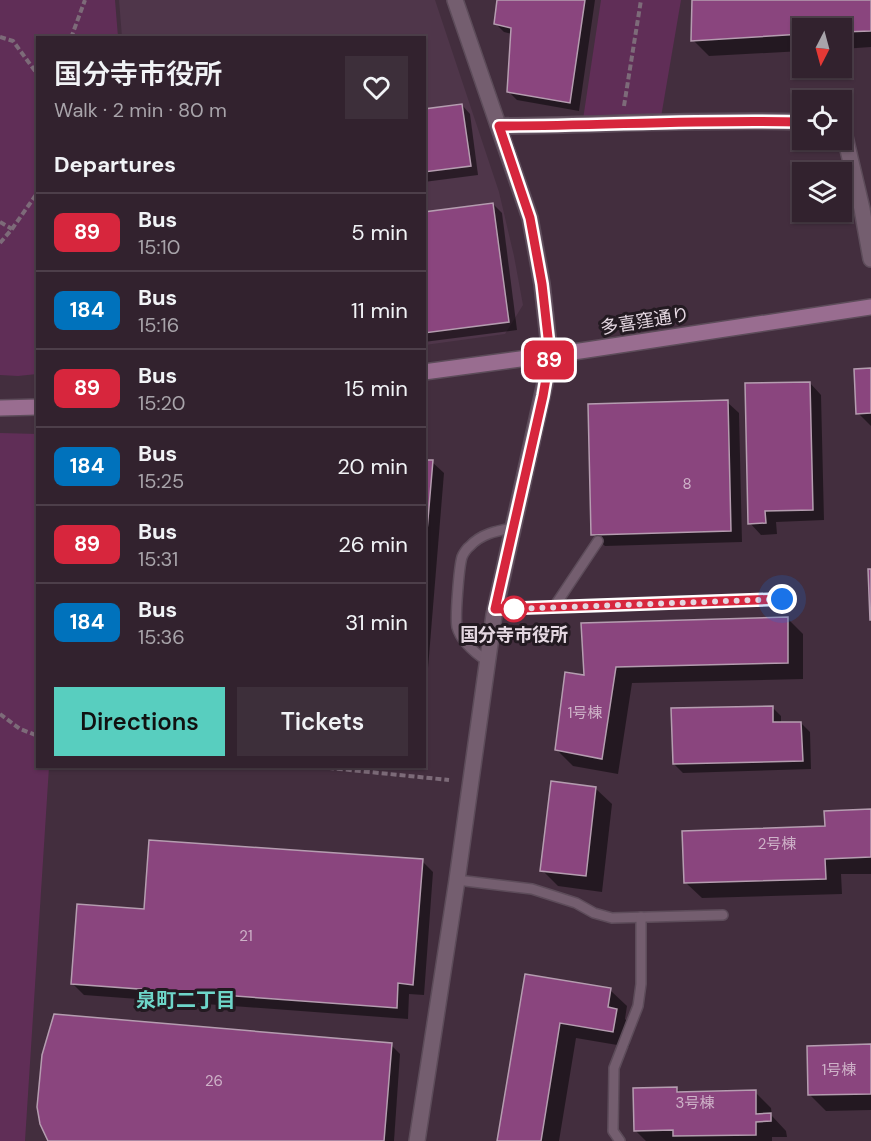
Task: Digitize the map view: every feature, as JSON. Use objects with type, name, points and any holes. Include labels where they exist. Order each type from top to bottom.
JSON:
[{"type":"main road","name":"多喜窪通り","points":[[426,372],[871,307]]},
{"type":"main road","points":[[0,408],[36,407]]},
{"type":"street","points":[[417,1141],[495,609],[543,396],[550,355],[542,284],[530,218],[455,0]]},
{"type":"street","points":[[499,126],[621,125],[734,120],[792,122]]},
{"type":"street","points":[[850,150],[867,209],[871,259]]},
{"type":"lane","points":[[487,661],[475,653],[457,628],[456,614],[462,557],[469,546],[481,536],[512,528]]},
{"type":"lane","points":[[554,607],[598,541]]},
{"type":"lane","points":[[495,609],[782,599]]},
{"type":"lane","points":[[457,880],[532,889],[576,903],[594,913],[612,918],[723,915]]},
{"type":"lane","points":[[620,1141],[613,1131],[614,1068],[638,1006],[641,984],[641,917]]},
{"type":"path","points":[[72,36],[86,0]]},
{"type":"path","points":[[621,125],[641,0]]},
{"type":"path","points":[[0,37],[13,40],[36,72]]},
{"type":"path","points":[[0,243],[12,230],[36,195]]},
{"type":"path","points":[[0,222],[12,230]]},
{"type":"path","points":[[0,714],[20,729],[36,735]]},
{"type":"path","points":[[330,768],[449,780]]},
{"type":"shaded area","points":[[0,0],[115,0],[118,36],[36,36],[36,374],[0,375]]},
{"type":"shaded area","points":[[119,0],[435,0],[499,192],[514,256],[523,305],[505,334],[426,345],[426,36],[122,36]]},
{"type":"shaded area","points":[[601,0],[681,0],[660,123],[582,126]]},
{"type":"shaded area","points":[[0,433],[36,434],[36,768],[49,768],[25,1141],[0,1141]]},
{"type":"building","points":[[497,0],[585,0],[570,103],[507,92],[511,28],[494,24]]},
{"type":"building","points":[[692,0],[871,0],[871,31],[852,32],[852,18],[792,18],[792,35],[691,41]]},
{"type":"building","points":[[462,104],[471,166],[426,172],[426,109]]},
{"type":"building","points":[[493,203],[509,322],[426,333],[426,212]]},
{"type":"building","points":[[871,368],[871,413],[856,414],[854,369]]},
{"type":"building","points":[[810,382],[813,510],[765,511],[766,523],[748,524],[745,383]]},
{"type":"building","points":[[728,400],[731,531],[591,535],[588,404]]},
{"type":"building","points":[[426,460],[433,460],[426,542]]},
{"type":"building","points":[[868,569],[871,569],[871,620],[870,620]]},
{"type":"building","points":[[788,617],[788,663],[616,667],[602,759],[555,750],[565,672],[584,675],[581,623]]},
{"type":"building","points":[[773,706],[773,722],[801,722],[803,761],[673,764],[671,708]]},
{"type":"building","points":[[551,781],[596,787],[586,876],[540,871]]},
{"type":"building","points":[[871,809],[871,857],[825,859],[826,879],[684,883],[682,831],[825,826],[824,811]]},
{"type":"building","points":[[149,840],[423,859],[413,985],[398,983],[397,1008],[71,984],[77,904],[144,909]]},
{"type":"building","points":[[525,974],[611,988],[608,1007],[617,1009],[613,1032],[560,1023],[541,1141],[497,1141]]},
{"type":"building","points":[[54,1014],[392,1043],[384,1141],[48,1141],[40,1124],[37,1107],[42,1055]]},
{"type":"building","points":[[871,1044],[871,1094],[808,1095],[807,1046]]},
{"type":"building","points":[[677,1087],[677,1092],[756,1090],[756,1114],[771,1113],[771,1121],[756,1122],[756,1135],[673,1136],[673,1130],[634,1131],[633,1088]]},
{"type":"bus line","name":"89","points":[[782,599],[495,609],[543,396],[550,355],[542,284],[530,218],[499,126],[621,125],[734,120],[792,122]]},
{"type":"place","name":"国分寺市役所","points":[[514,609]]},
{"type":"district","name":"泉町二丁目","points":[[186,1000]]},
{"type":"route","points":[[514,609],[512,609],[782,599]]}]
